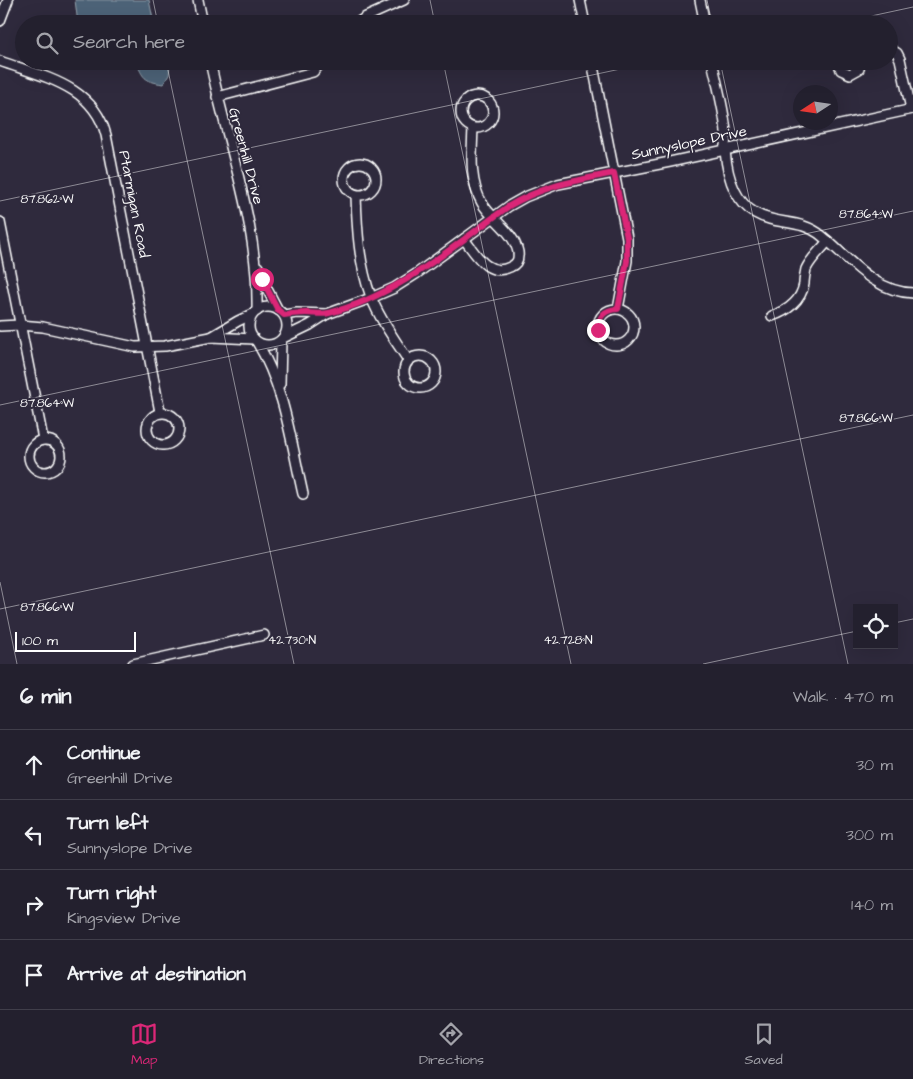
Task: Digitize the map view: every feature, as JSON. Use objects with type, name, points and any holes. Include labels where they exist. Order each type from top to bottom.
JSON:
[{"type":"street","points":[[0,21],[8,0]]},
{"type":"street","points":[[198,0],[201,15]]},
{"type":"street","points":[[370,15],[404,0]]},
{"type":"street","points":[[580,0],[583,15]]},
{"type":"street","points":[[700,0],[703,15]]},
{"type":"street","points":[[898,55],[912,109]]},
{"type":"street","name":"Ptarmigan Road","points":[[0,61],[15,67]]},
{"type":"street","name":"Ptarmigan Road","points":[[23,70],[73,90],[89,102],[100,118],[106,135],[160,412]]},
{"type":"street","name":"Greenhill Drive","points":[[212,70],[217,97],[240,180],[255,257],[257,291],[255,313]]},
{"type":"street","points":[[217,97],[315,70]]},
{"type":"street","points":[[594,70],[627,238],[627,261],[618,309]]},
{"type":"street","points":[[714,70],[726,133],[724,150],[733,188],[745,206],[754,213],[764,217],[798,223],[809,228],[828,241],[872,280],[895,290],[913,294]]},
{"type":"street","points":[[841,70],[850,74],[857,70]]},
{"type":"street","name":"Sunnyslope Drive","points":[[282,339],[327,314],[372,298],[416,274],[524,197],[542,189],[558,184],[912,109]]},
{"type":"street","points":[[464,239],[490,270],[506,269],[515,265],[518,259],[517,250],[512,240],[482,204],[475,187],[472,166],[473,128]]},
{"type":"street","points":[[356,195],[358,242],[364,273],[372,298],[408,360]]},
{"type":"street","points":[[0,222],[43,440]]},
{"type":"street","points":[[772,316],[783,312],[795,302],[800,294],[806,269],[828,241]]},
{"type":"street","name":"Greenhill Drive","points":[[255,257],[266,287],[281,313]]},
{"type":"street","points":[[212,337],[238,321],[268,307],[281,313],[287,328],[282,339],[280,390]]},
{"type":"street","points":[[613,309],[618,309],[629,315],[634,326],[630,338],[625,342],[613,345],[603,340],[598,324],[603,314],[613,309]]},
{"type":"street","points":[[255,313],[249,323],[249,329],[272,370],[280,390],[302,494]]},
{"type":"street","name":"Sunnyslope Drive","points":[[281,313],[327,314]]},
{"type":"street","points":[[0,326],[20,325],[65,331],[122,345],[148,347],[165,346],[212,337],[256,340],[262,344],[272,345],[282,339]]},
{"type":"street","points":[[134,664],[264,635]]},
{"type":"water","points":[[75,0],[149,0],[152,15],[77,15]]},
{"type":"water","points":[[140,70],[169,70],[169,75],[163,84],[152,82],[143,75]]},
{"type":"route","points":[[262,279],[278,310],[284,315],[297,313],[327,314],[394,288],[524,197],[558,184],[614,173],[627,238],[627,261],[623,292],[618,309],[613,309],[603,314],[598,324],[598,330]]}]
